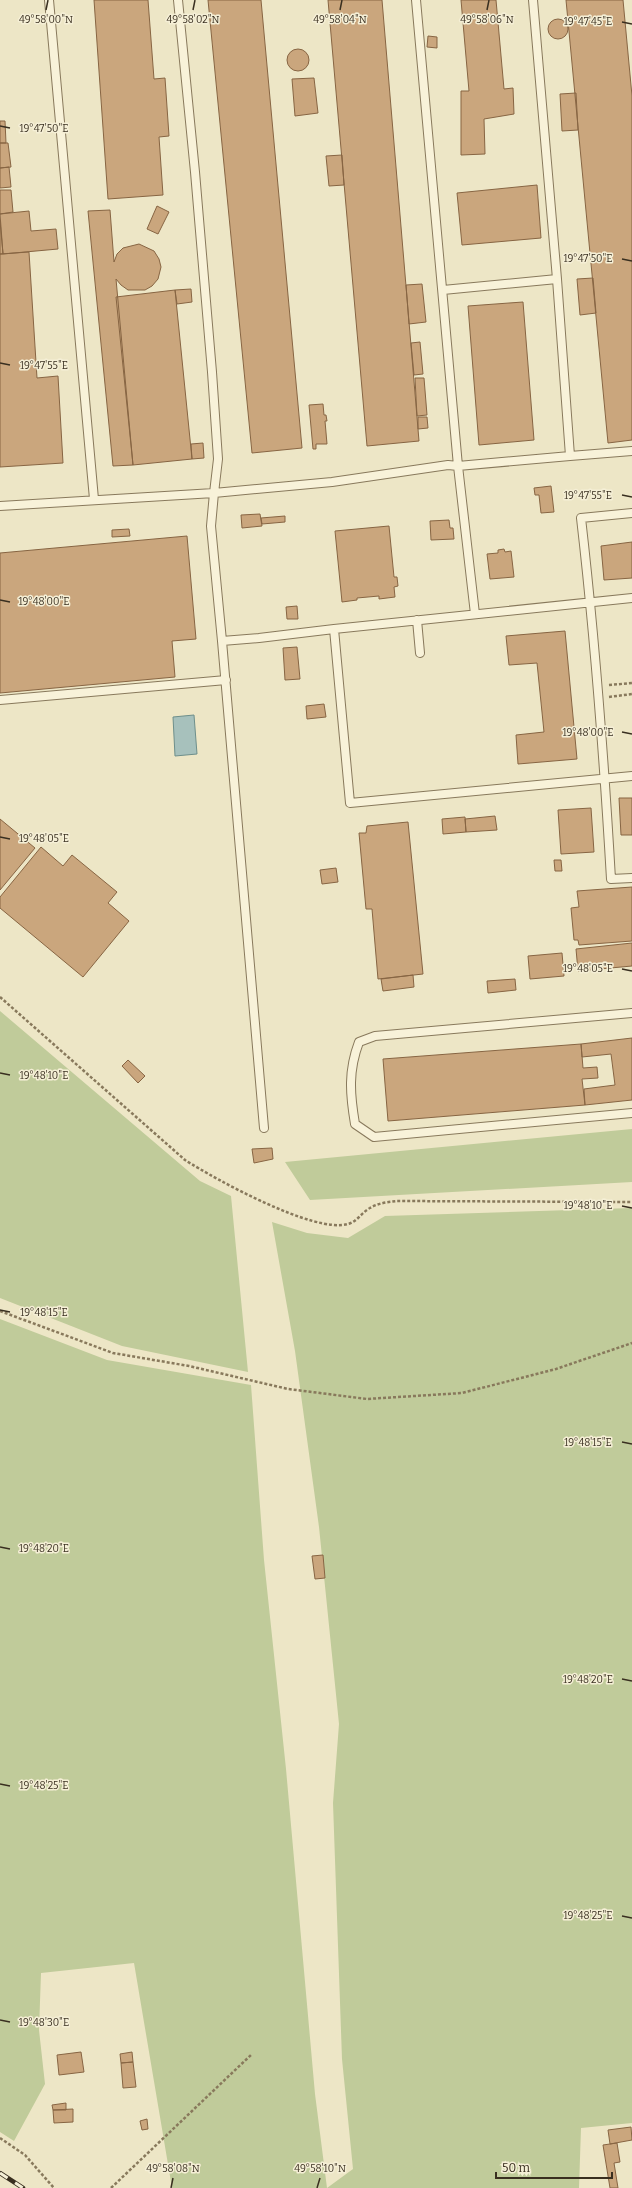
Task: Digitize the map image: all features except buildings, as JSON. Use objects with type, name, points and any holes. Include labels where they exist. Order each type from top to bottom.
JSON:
[{"type":"lane","points":[[49,0],[94,499]]},
{"type":"lane","points":[[178,0],[195,172],[218,459],[211,526],[226,680],[264,1128]]},
{"type":"lane","points":[[416,0],[458,466],[475,614]]},
{"type":"lane","points":[[533,0],[557,279],[570,456]]},
{"type":"lane","points":[[443,290],[557,279]]},
{"type":"lane","points":[[0,506],[94,499],[214,493],[332,482],[448,465],[458,466],[632,451]]},
{"type":"lane","points":[[632,513],[581,518],[591,602],[606,778],[611,880],[632,878]]},
{"type":"lane","points":[[222,641],[632,598]]},
{"type":"lane","points":[[417,620],[420,653]]},
{"type":"lane","points":[[334,629],[350,802],[632,776]]},
{"type":"lane","points":[[0,700],[226,680]]},
{"type":"lane","points":[[632,1013],[375,1036],[359,1042],[354,1054],[350,1089],[355,1124],[374,1137],[632,1113]]},
{"type":"path","points":[[598,686],[632,683]]},
{"type":"path","points":[[599,698],[632,694]]},
{"type":"path","points":[[0,996],[185,1160],[219,1181],[309,1220],[337,1225],[348,1224],[370,1208],[397,1201],[632,1202]]},
{"type":"path","points":[[0,1311],[113,1353],[189,1366],[288,1389],[367,1399],[462,1393],[556,1369],[632,1343]]},
{"type":"path","points":[[111,2188],[252,2054]]},
{"type":"path","points":[[0,2138],[25,2155],[54,2188]]},
{"type":"green space","points":[[0,1011],[200,1181],[231,1196],[248,1372],[122,1346],[0,1298]]},
{"type":"green space","points":[[632,1129],[632,1182],[310,1200],[285,1162]]},
{"type":"green space","points":[[632,1208],[632,2123],[581,2128],[579,2188],[327,2188],[353,2169],[342,2059],[333,1803],[339,1724],[319,1527],[295,1351],[272,1222],[307,1233],[348,1238],[385,1216]]},
{"type":"green space","points":[[0,1319],[107,1360],[251,1385],[264,1560],[286,1769],[315,2094],[327,2188],[172,2188],[134,1963],[41,1973],[39,2030],[45,2084],[14,2141],[0,2132]]},
{"type":"water","points":[[194,715],[197,754],[175,756],[173,717]]},
{"type":"railway","points":[[0,2173],[23,2188]]}]
